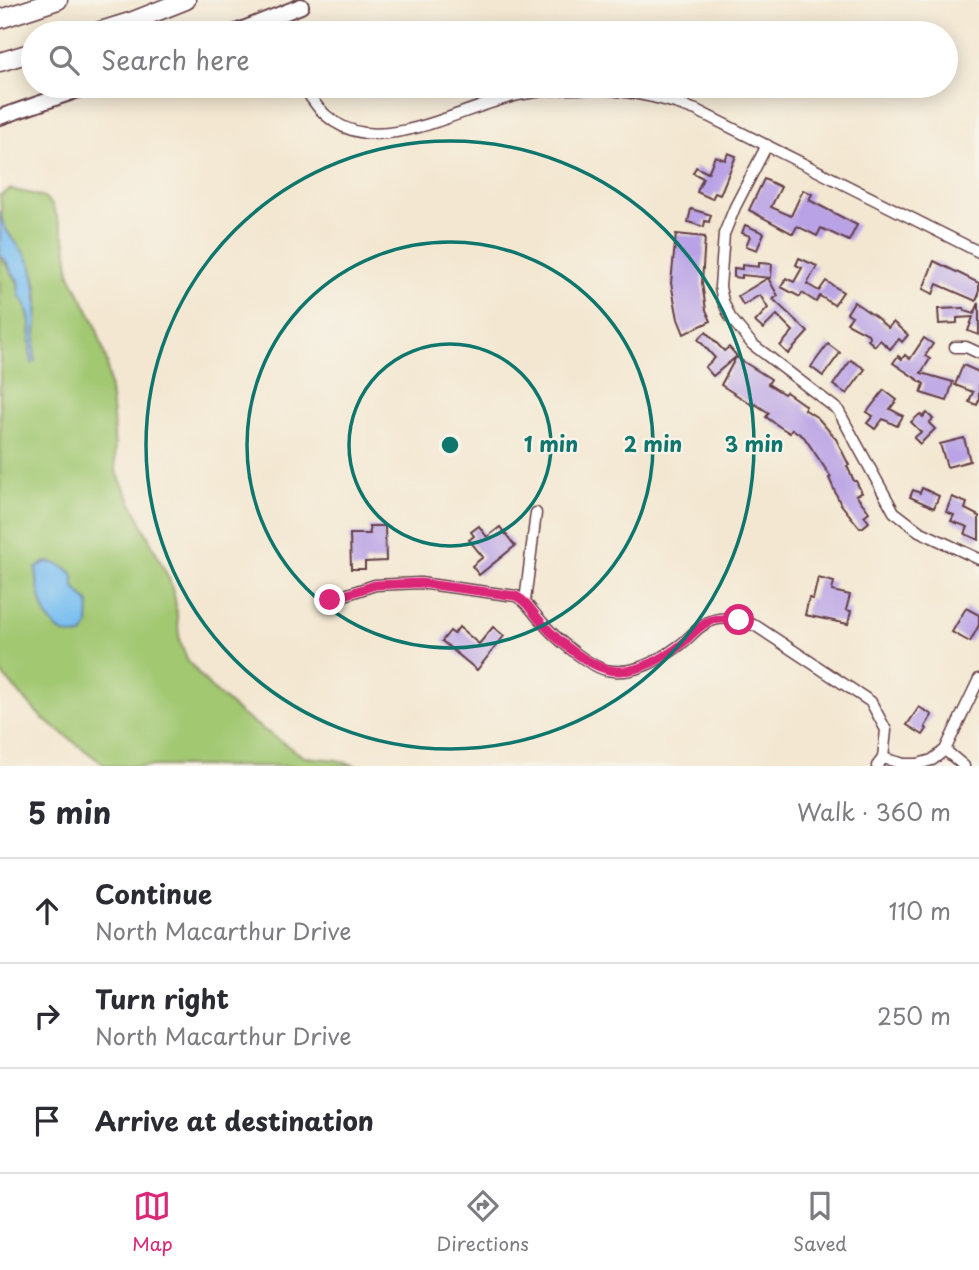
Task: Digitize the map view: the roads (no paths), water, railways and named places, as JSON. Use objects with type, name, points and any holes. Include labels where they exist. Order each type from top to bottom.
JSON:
[{"type":"highway","points":[[0,19],[58,0]]},
{"type":"highway","points":[[135,21],[186,0]]},
{"type":"highway","points":[[0,62],[21,56]]},
{"type":"street","points":[[266,21],[301,6]]},
{"type":"street","points":[[0,117],[55,98]]},
{"type":"street","points":[[312,98],[318,107],[335,121],[354,130],[374,134],[406,132],[507,98]]},
{"type":"street","points":[[664,98],[696,110],[979,252]]},
{"type":"street","points":[[767,145],[734,207],[724,233],[720,287],[730,317],[752,344],[838,410],[894,512],[919,531],[979,559]]},
{"type":"street","points":[[955,347],[966,347],[979,353]]},
{"type":"street","points":[[525,601],[536,513]]},
{"type":"street","points":[[330,600],[375,585],[420,583],[516,596],[525,601],[542,623],[591,663],[604,670],[619,671],[633,671],[657,659],[680,645],[699,627],[713,620],[739,620],[756,626],[871,702],[886,730],[880,762],[918,764],[932,760],[945,751],[979,679]]},
{"type":"street","points":[[945,751],[964,766]]},
{"type":"water","points":[[0,211],[2,221],[24,253],[34,274],[37,315],[35,361],[32,363],[31,325],[26,305],[19,295],[18,280],[0,255]]},
{"type":"water","points":[[46,562],[68,569],[74,575],[74,587],[89,603],[88,626],[82,635],[69,635],[59,631],[46,614],[36,568]]}]
